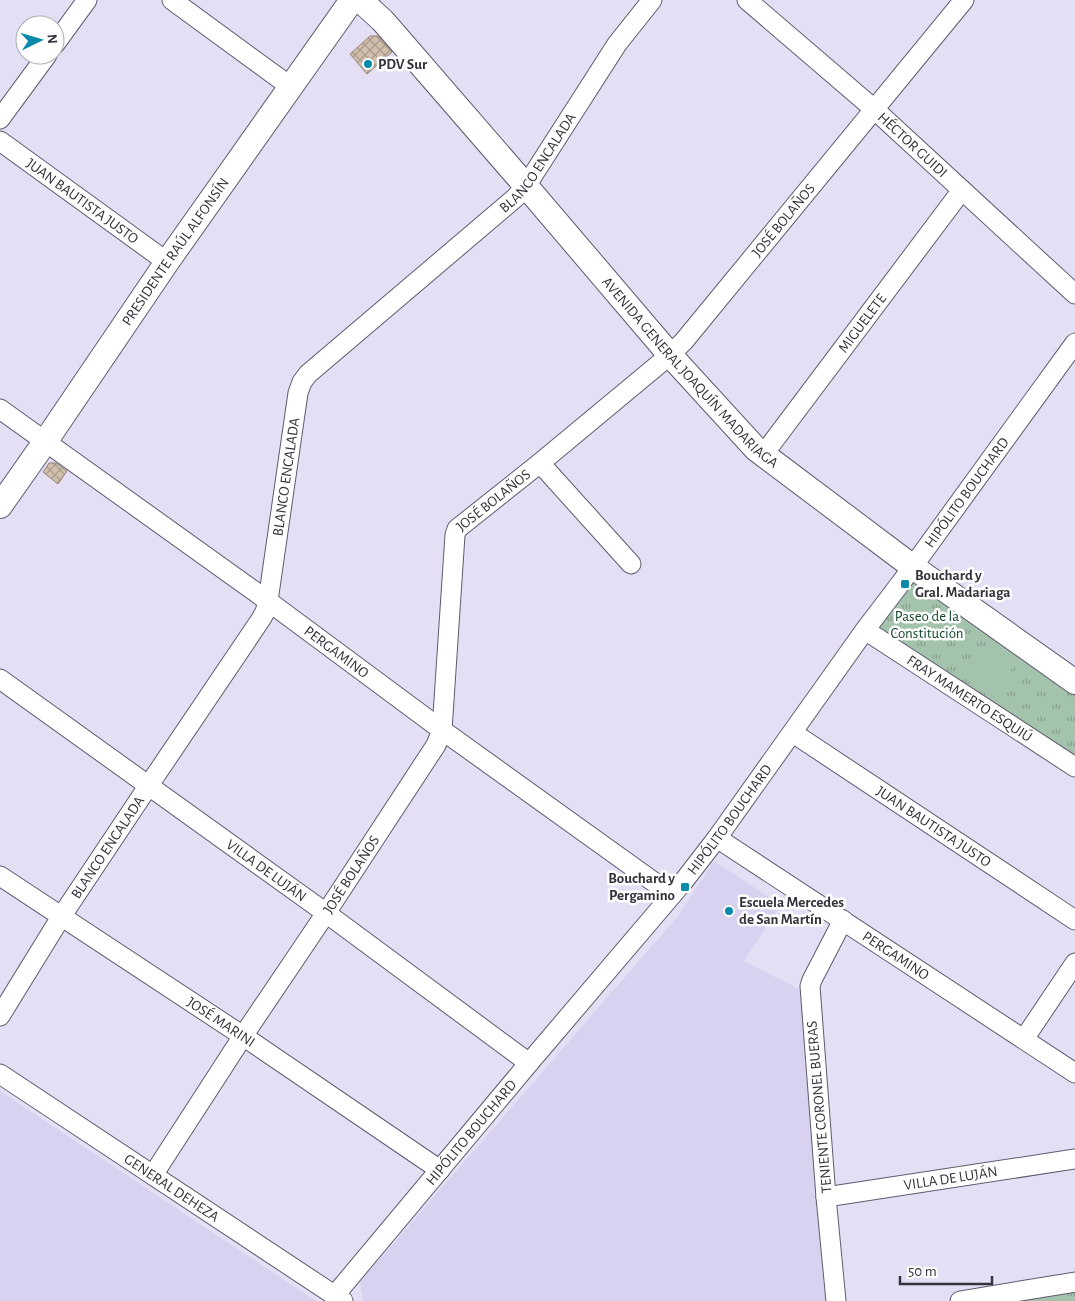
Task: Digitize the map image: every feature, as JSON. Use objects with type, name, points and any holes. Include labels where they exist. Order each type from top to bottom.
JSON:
[{"type":"main road","name":"PRESIDENTE RAÚL ALFONSÍN","points":[[0,506],[167,262],[352,0]]},
{"type":"main road","name":"AVENIDA GENERAL JOAQUÍN MADARIAGA","points":[[360,0],[390,29],[670,355],[756,449],[913,567],[1072,673]]},
{"type":"street","points":[[65,30],[87,0]]},
{"type":"street","points":[[172,0],[291,87]]},
{"type":"street","name":"BLANCO ENCALADA","points":[[0,1016],[61,917],[262,620],[268,601],[298,393],[302,382],[308,374],[515,198],[526,186],[617,44],[652,0]]},
{"type":"street","name":"HÉCTOR GUIDI","points":[[747,0],[874,109],[1075,294]]},
{"type":"street","name":"JOSÉ BOLAÑOS","points":[[153,1175],[436,746],[442,730],[455,535],[457,529],[670,355],[684,341],[964,0]]},
{"type":"street","points":[[0,119],[40,65]]},
{"type":"street","name":"JUAN BAUTISTA JUSTO","points":[[0,142],[167,262]]},
{"type":"street","name":"MIGUELETE","points":[[763,455],[962,190]]},
{"type":"street","name":"HIPÓLITO BOUCHARD","points":[[339,1298],[440,1170],[672,895],[717,838],[865,630],[913,567],[1075,343]]},
{"type":"street","name":"PERGAMINO","points":[[0,409],[672,895]]},
{"type":"street","points":[[540,462],[631,564]]},
{"type":"street","name":"FRAY MAMERTO ESQUIÚ","points":[[865,630],[1075,767]]},
{"type":"street","name":"VILLA DE LUJÁN","points":[[0,679],[326,913],[529,1063]]},
{"type":"street","name":"JUAN BAUTISTA JUSTO","points":[[792,733],[1075,920]]},
{"type":"street","name":"PERGAMINO","points":[[717,838],[1075,1074]]},
{"type":"street","name":"JOSÉ MARINI","points":[[0,876],[243,1036],[440,1170]]},
{"type":"street","name":"TENIENTE CORONEL BUERAS","points":[[836,1301],[810,986],[843,920]]},
{"type":"street","points":[[1024,1039],[1075,963]]},
{"type":"street","name":"GENERAL DEHEZA","points":[[0,1074],[339,1298]]},
{"type":"street","name":"VILLA DE LUJÁN","points":[[826,1197],[1075,1159]]},
{"type":"street","points":[[960,1301],[1075,1282]]},
{"type":"shaded area","points":[[714,861],[781,905],[744,961],[801,990],[828,1301],[363,1300],[360,1282],[678,916]]},
{"type":"shaded area","points":[[0,1091],[316,1301],[0,1301]]},
{"type":"green space","name":"Paseo de la Constitución","points":[[913,567],[1075,682],[1075,767],[865,630]]},
{"type":"green space","points":[[988,647],[1014,665],[992,698],[966,679]]},
{"type":"green space","points":[[1075,1288],[1075,1301],[993,1301]]},
{"type":"building","name":"PDV Sur","points":[[370,36],[378,36],[392,52],[367,74],[350,54]]},
{"type":"building","points":[[49,463],[56,463],[67,471],[58,484],[43,472]]},
{"type":"place","name":"PDV Sur","points":[[368,64]]},
{"type":"place","name":"Bouchard y Gral. Madariaga","points":[[905,584]]},
{"type":"place","name":"Bouchard y Pergamino","points":[[685,887]]},
{"type":"place","name":"Escuela Mercedes de San Martín","points":[[729,911]]}]
